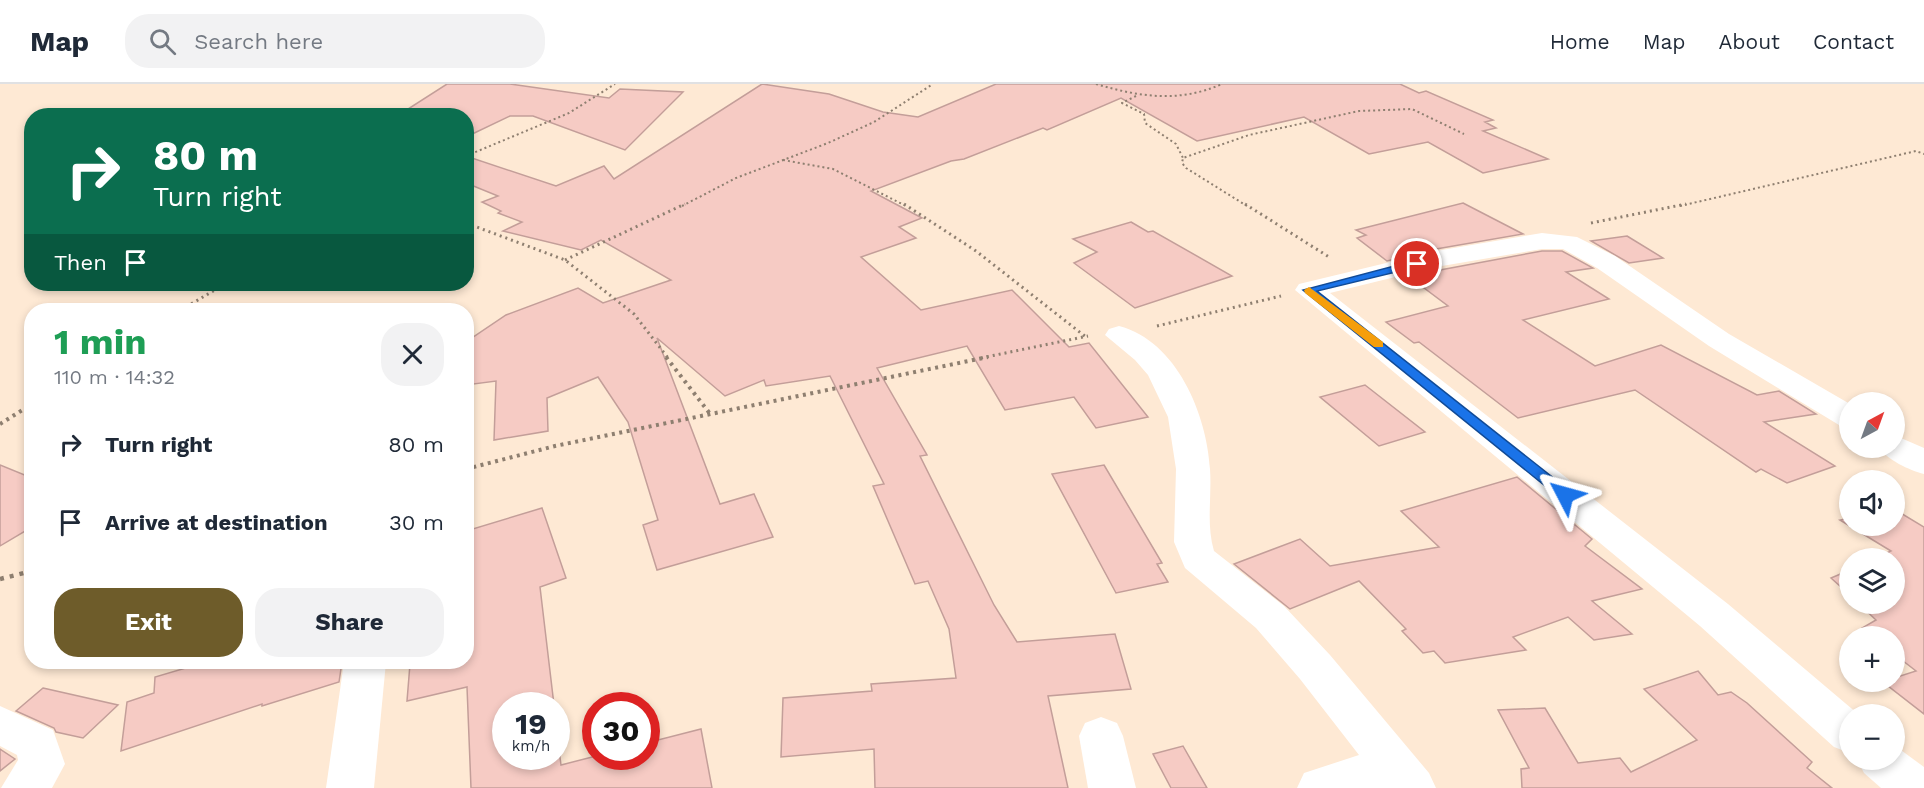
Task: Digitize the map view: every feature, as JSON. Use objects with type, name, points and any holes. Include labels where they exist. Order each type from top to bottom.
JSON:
[{"type":"street","points":[[1308,290],[1436,259],[1553,240],[1584,249],[1606,262],[1719,340],[1839,411]]},
{"type":"street","points":[[1308,290],[1714,615],[1839,724]]},
{"type":"street","points":[[1102,336],[1147,354],[1160,369],[1184,416],[1194,463],[1191,521],[1193,549],[1198,559],[1270,617],[1316,667],[1401,776],[1322,788]]},
{"type":"street","points":[[1905,452],[1924,463]]},
{"type":"street","points":[[350,788],[364,669]]},
{"type":"street","points":[[0,724],[37,744],[42,764],[25,788]]},
{"type":"street","points":[[1101,736],[1112,788]]},
{"type":"street","points":[[1893,770],[1915,788]]},
{"type":"path","points":[[474,153],[569,113],[615,84]]},
{"type":"path","points":[[565,260],[649,223],[736,178],[828,143],[874,122],[933,84]]},
{"type":"path","points":[[1096,84],[1137,96],[1157,99],[1187,97],[1222,84]]},
{"type":"path","points":[[1137,96],[1122,103],[1144,114],[1145,123],[1176,144],[1186,168],[1360,277]]},
{"type":"path","points":[[1183,158],[1249,135],[1329,115],[1359,111],[1412,109],[1464,134]]},
{"type":"path","points":[[1553,240],[1567,228],[1672,208],[1834,168],[1916,151],[1924,154]]},
{"type":"path","points":[[782,160],[833,170],[900,202],[1102,336]]},
{"type":"path","points":[[474,226],[565,260],[634,314],[711,415]]},
{"type":"path","points":[[474,467],[555,446],[1102,336],[1308,290]]},
{"type":"path","points":[[193,303],[213,291]]},
{"type":"path","points":[[0,424],[24,409]]},
{"type":"path","points":[[0,579],[24,573]]},
{"type":"building","points":[[447,84],[510,84],[609,98],[620,89],[683,92],[625,150],[533,116],[510,116],[474,133],[474,108],[410,108]]},
{"type":"building","points":[[762,84],[829,94],[883,112],[918,117],[996,84],[1400,84],[1419,93],[1426,91],[1493,120],[1485,122],[1496,128],[1483,131],[1548,159],[1483,173],[1428,142],[1369,154],[1304,117],[1197,141],[1121,98],[1047,130],[1043,128],[964,159],[951,161],[871,191],[922,218],[899,227],[916,238],[861,257],[921,310],[1012,290],[1069,347],[1089,343],[1148,417],[1096,428],[1074,397],[1005,410],[967,346],[877,368],[927,455],[920,456],[994,605],[1017,642],[1115,634],[1131,689],[1048,696],[1068,788],[875,788],[874,749],[781,757],[783,698],[872,691],[871,684],[956,678],[949,629],[928,581],[915,584],[873,486],[884,484],[830,376],[766,386],[764,380],[725,396],[657,338],[720,504],[754,494],[773,537],[657,570],[643,525],[658,520],[628,422],[598,377],[547,398],[548,431],[494,440],[496,381],[474,384],[474,337],[506,315],[578,288],[603,303],[671,280],[601,240],[581,250],[503,231],[522,222],[498,213],[501,211],[482,202],[498,196],[474,186],[474,159],[556,186],[604,166],[614,179]]},
{"type":"building","points":[[1463,203],[1523,234],[1436,249],[1387,261],[1357,238],[1366,235],[1356,230]]},
{"type":"building","points":[[1131,222],[1148,232],[1153,231],[1232,276],[1135,308],[1074,263],[1097,252],[1073,239]]},
{"type":"building","points":[[1627,236],[1663,258],[1629,263],[1591,241]]},
{"type":"building","points":[[1542,251],[1562,251],[1593,268],[1566,272],[1609,299],[1523,320],[1595,366],[1661,345],[1757,395],[1779,391],[1816,414],[1764,422],[1835,466],[1787,483],[1761,469],[1756,472],[1635,390],[1518,418],[1419,342],[1414,343],[1386,322],[1448,306],[1408,276]]},
{"type":"building","points":[[1365,385],[1425,432],[1379,446],[1320,397]]},
{"type":"building","points":[[0,465],[24,475],[24,532],[0,546]]},
{"type":"building","points":[[1104,465],[1162,563],[1157,564],[1168,582],[1116,593],[1052,474]]},
{"type":"building","points":[[1517,477],[1592,539],[1585,546],[1642,589],[1592,601],[1632,634],[1594,640],[1568,617],[1513,637],[1526,650],[1445,663],[1434,651],[1423,653],[1402,631],[1406,629],[1359,581],[1290,609],[1234,564],[1300,539],[1330,566],[1439,547],[1401,511]]},
{"type":"building","points":[[542,508],[566,578],[540,587],[552,692],[492,692],[492,770],[570,770],[570,763],[582,760],[582,770],[660,770],[660,739],[701,729],[712,788],[471,788],[467,687],[407,701],[410,669],[474,669],[474,529]]},
{"type":"building","points":[[1905,516],[1924,527],[1924,714],[1896,692],[1905,692],[1905,674],[1916,671],[1905,662],[1905,626],[1866,626],[1876,620],[1870,614],[1905,614],[1905,548],[1886,548],[1866,536],[1905,536]]},
{"type":"building","points":[[1839,575],[1839,585],[1831,578]]},
{"type":"building","points":[[182,669],[341,669],[339,682],[262,706],[262,704],[121,751],[127,702],[154,693],[155,677]]},
{"type":"building","points":[[1698,671],[1718,695],[1731,692],[1747,703],[1812,762],[1807,768],[1832,788],[1522,788],[1521,769],[1529,768],[1498,710],[1545,708],[1578,763],[1620,758],[1631,772],[1697,740],[1644,689]]},
{"type":"building","points":[[43,688],[118,705],[83,738],[56,732],[54,728],[16,711]]},
{"type":"building","points":[[1183,746],[1207,788],[1171,788],[1153,754]]},
{"type":"building","points":[[0,749],[15,759],[0,771]]},
{"type":"slow traffic","points":[[1309,290],[1379,344]]},
{"type":"route","points":[[1417,264],[1308,290],[1334,308],[1565,495]]}]
